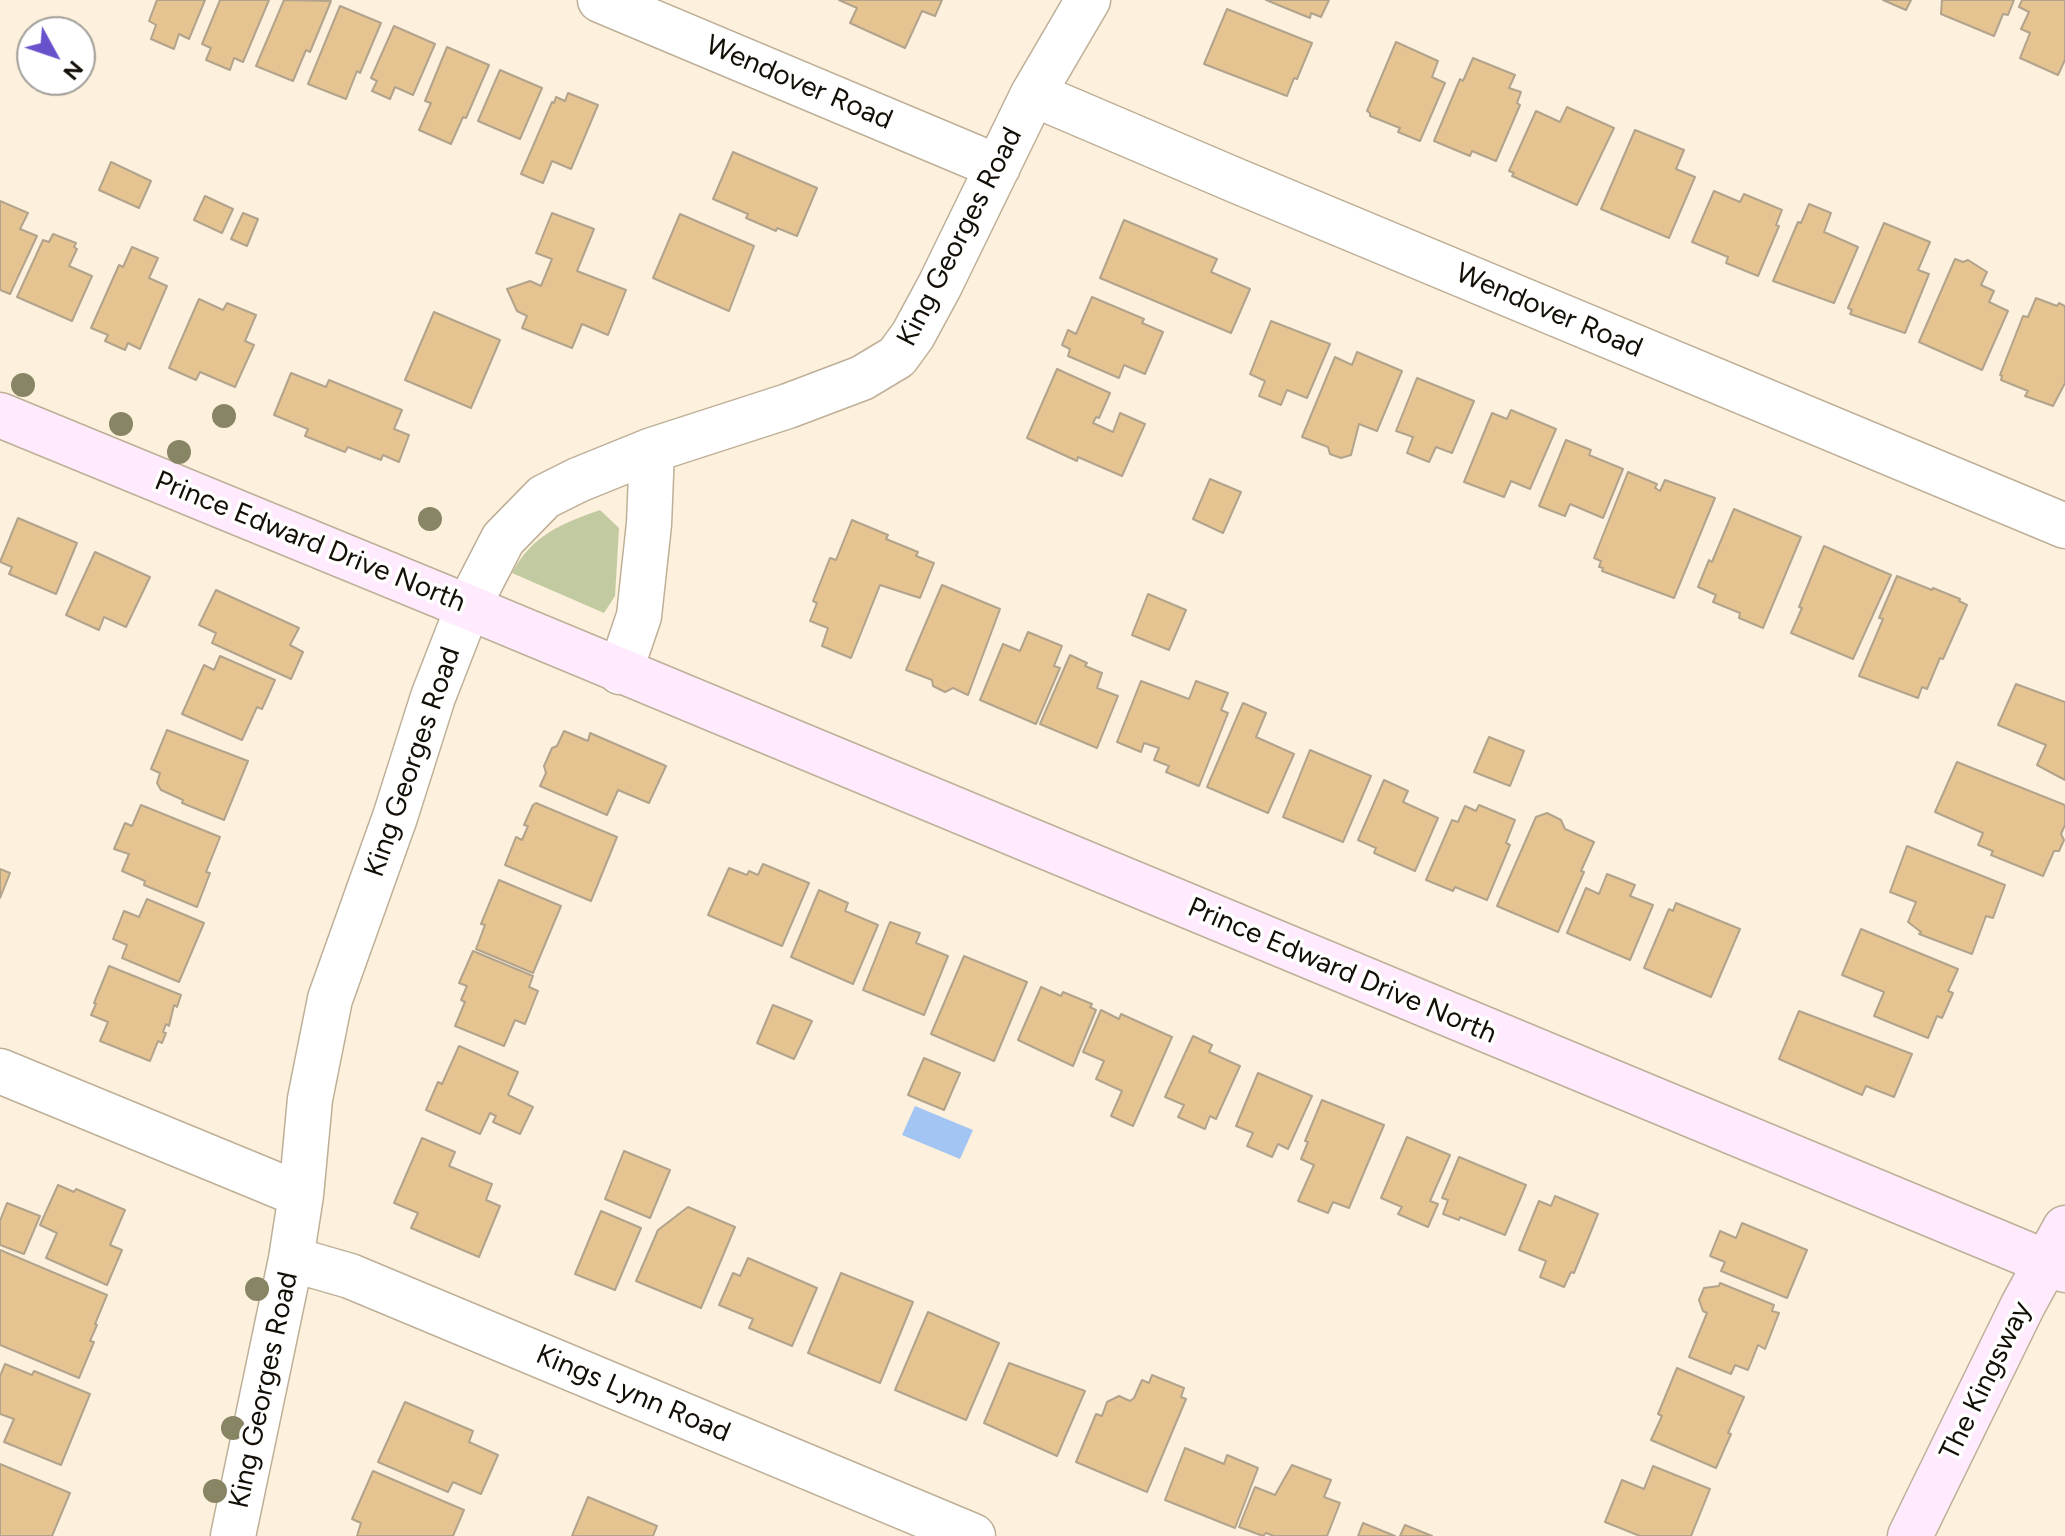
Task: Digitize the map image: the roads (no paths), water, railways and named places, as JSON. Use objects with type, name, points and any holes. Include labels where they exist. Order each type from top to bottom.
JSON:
[{"type":"street","name":"Wendover Road","points":[[600,0],[998,167]]},
{"type":"street","name":"King Georges Road","points":[[233,1536],[291,1259],[310,1099],[330,999],[395,817],[433,697],[468,607],[503,539],[544,497],[578,480],[652,450],[788,406],[862,378],[897,357],[920,323],[1033,94],[1088,0]]},
{"type":"street","name":"Wendover Road","points":[[1033,94],[2065,526]]},
{"type":"street","name":"Prince Edward Drive North","points":[[0,415],[620,672],[2059,1253]]},
{"type":"street","points":[[620,672],[639,616],[649,524],[652,450]]},
{"type":"street","points":[[0,1071],[301,1195]]},
{"type":"street","name":"The Kingsway","points":[[1910,1536],[2059,1253]]},
{"type":"street","name":"Kings Lynn Road","points":[[291,1259],[350,1276],[973,1536]]},
{"type":"water","points":[[915,1106],[973,1130],[960,1159],[902,1135]]}]
